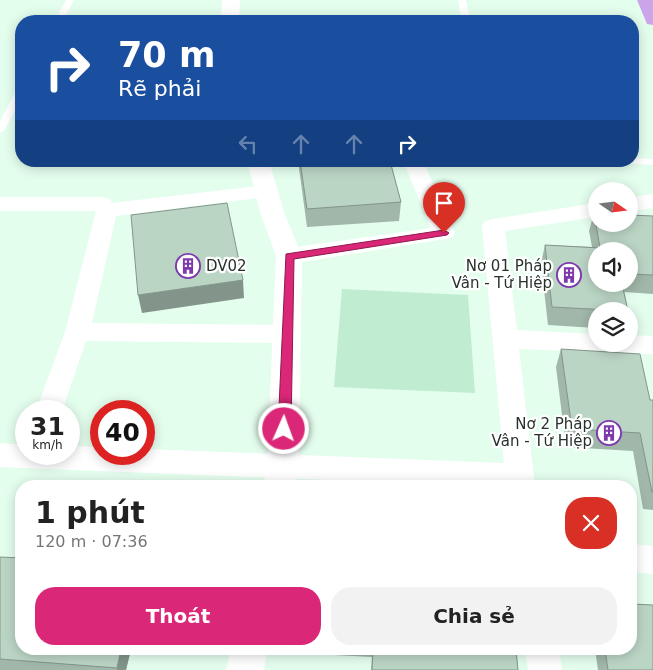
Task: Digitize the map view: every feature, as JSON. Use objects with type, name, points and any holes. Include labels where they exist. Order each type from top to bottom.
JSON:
[{"type":"main road","points":[[646,0],[653,20]]},
{"type":"street","points":[[229,15],[231,0]]},
{"type":"street","points":[[263,167],[266,191],[272,212],[289,256],[281,476]]},
{"type":"street","points":[[289,256],[444,233],[416,167]]},
{"type":"street","points":[[107,210],[266,191]]},
{"type":"street","points":[[638,204],[653,201]]},
{"type":"street","points":[[0,204],[102,204],[107,210]]},
{"type":"street","points":[[53,400],[77,332],[107,210]]},
{"type":"street","points":[[521,480],[493,226],[588,211]]},
{"type":"street","points":[[77,332],[287,334]]},
{"type":"street","points":[[505,339],[588,343]]},
{"type":"street","points":[[638,345],[653,345]]},
{"type":"street","points":[[0,455],[15,455]]},
{"type":"street","points":[[80,459],[281,476],[473,480]]},
{"type":"street","points":[[637,559],[653,560]]},
{"type":"street","points":[[245,670],[248,655]]},
{"type":"street","points":[[543,655],[545,670]]},
{"type":"lane","points":[[62,15],[70,0]]},
{"type":"lane","points":[[462,0],[465,15]]},
{"type":"lane","points":[[0,130],[15,101]]},
{"type":"lane","points":[[639,161],[653,162]]},
{"type":"green space","points":[[342,289],[468,295],[475,393],[334,387]]},
{"type":"building","points":[[301,167],[392,167],[401,202],[307,209]]},
{"type":"building","name":"DV02","points":[[227,203],[243,280],[138,295],[131,215]]},
{"type":"building","points":[[638,215],[653,216],[653,275],[638,274],[638,242],[599,242],[597,232],[638,232]]},
{"type":"building","points":[[545,245],[588,247],[588,292],[624,292],[626,302],[588,302],[588,309],[552,307]]},
{"type":"building","name":"Nơ 2 Pháp Vân - Tứ Hiệp","points":[[561,349],[640,354],[650,400],[653,400],[653,492],[640,433],[572,429]]},
{"type":"building","points":[[0,557],[15,558],[15,655],[120,655],[117,668],[0,659]]},
{"type":"building","points":[[637,604],[653,605],[653,670],[608,670],[606,655],[637,655]]},
{"type":"building","points":[[373,655],[517,655],[518,670],[372,670]]},
{"type":"place","name":"DV02","points":[[188,266]]},
{"type":"place","name":"Nơ 01 Pháp Vân - Tứ Hiệp","points":[[569,275]]},
{"type":"place","name":"Nơ 2 Pháp Vân - Tứ Hiệp","points":[[609,433]]},
{"type":"route","points":[[284,429],[289,256],[444,233]]}]
